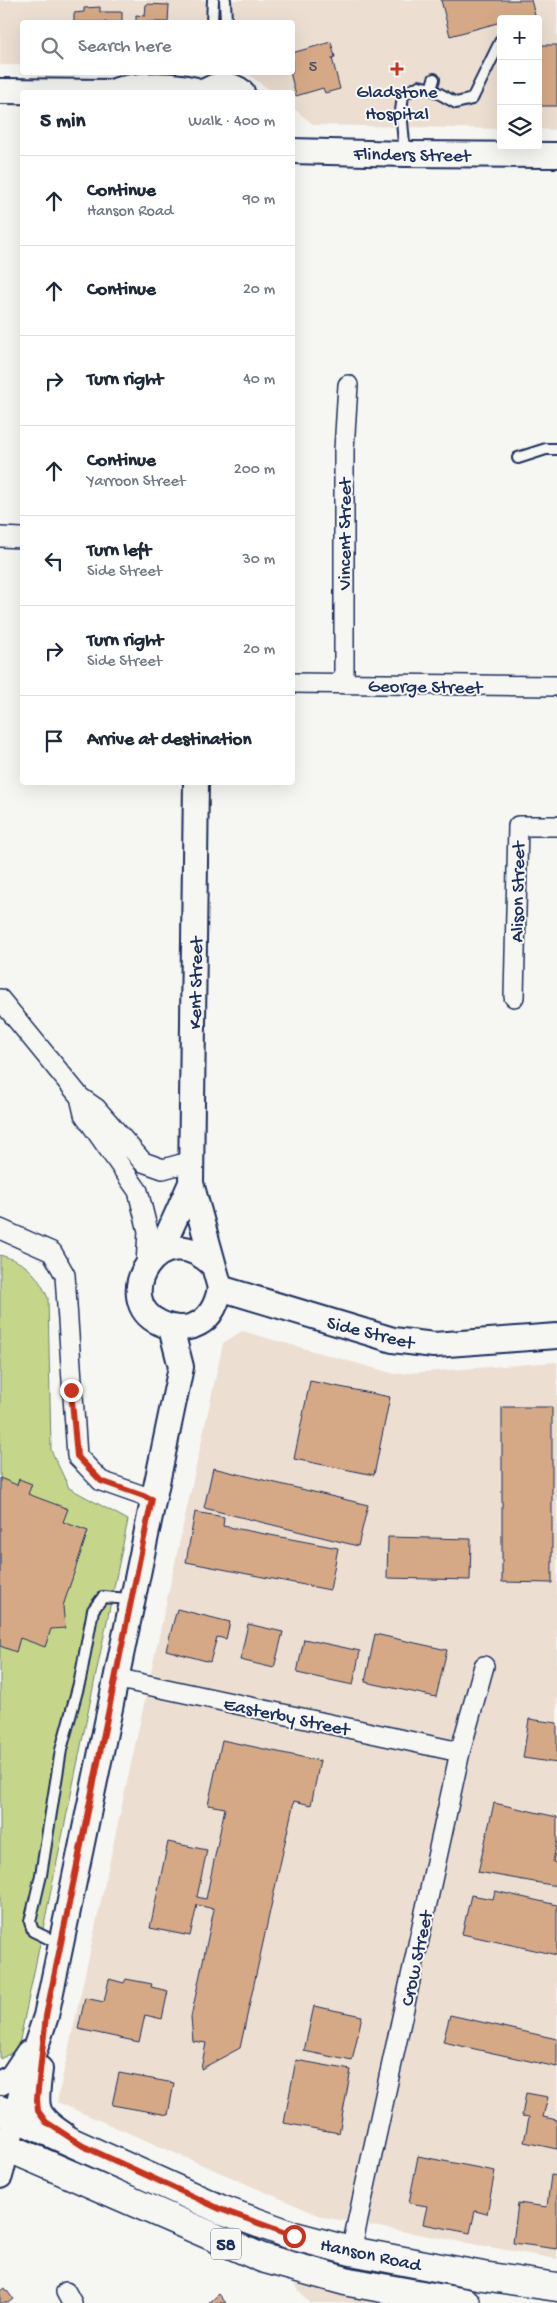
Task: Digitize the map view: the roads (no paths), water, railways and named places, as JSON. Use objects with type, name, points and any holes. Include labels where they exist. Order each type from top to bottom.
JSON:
[{"type":"main road","name":"Hanson Road","points":[[8,2113],[254,2223],[294,2236],[351,2251],[483,2276],[557,2287]]},
{"type":"main road","name":"Hanson Road","points":[[4,2146],[262,2258],[349,2282],[466,2303]]},
{"type":"street","points":[[118,90],[143,86],[206,88],[240,85]]},
{"type":"street","points":[[0,91],[20,91]]},
{"type":"street","name":"Flinders Street","points":[[295,141],[327,151]]},
{"type":"street","name":"Flinders Street","points":[[295,151],[557,155]]},
{"type":"street","name":"Vincent Street","points":[[344,684],[344,450],[348,385]]},
{"type":"street","points":[[0,537],[20,538]]},
{"type":"street","name":"George Street","points":[[295,683],[557,686]]},
{"type":"street","name":"Kent Street","points":[[196,785],[192,1172],[212,1265]]},
{"type":"street","name":"Alison Street","points":[[514,998],[518,826],[557,826]]},
{"type":"street","points":[[0,999],[80,1097],[96,1108],[143,1162],[163,1169],[192,1172]]},
{"type":"street","points":[[80,1097],[84,1114],[138,1191],[153,1259]]},
{"type":"street","name":"Kent Street","points":[[153,1259],[192,1172]]},
{"type":"street","points":[[0,1228],[52,1252],[65,1275],[77,1456],[101,1481],[152,1499]]},
{"type":"street","points":[[174,1248],[189,1249],[202,1255],[212,1265],[218,1276],[220,1288],[218,1302],[210,1315],[199,1324],[185,1328],[170,1328],[156,1322],[145,1310],[139,1295],[140,1279],[153,1259],[174,1248]]},
{"type":"street","name":"Side Street","points":[[220,1288],[394,1340],[434,1345],[557,1336]]},
{"type":"street","points":[[83,2146],[46,2122],[38,2111],[37,2099],[46,2016],[60,1944],[181,1367],[170,1328]]},
{"type":"street","name":"Crow Street","points":[[351,2251],[460,1752],[484,1666]]},
{"type":"street","name":"Easterby Street","points":[[115,1678],[460,1752]]},
{"type":"street","points":[[0,2083],[12,2077],[26,2057],[46,2016]]},
{"type":"street","points":[[0,2176],[8,2113],[25,2079],[46,2016]]},
{"type":"lane","points":[[212,20],[213,0]]},
{"type":"lane","points":[[225,0],[226,20]]},
{"type":"lane","points":[[405,154],[401,111],[403,95],[419,86],[433,84],[456,103],[472,99],[497,48]]},
{"type":"lane","points":[[518,458],[546,449],[557,449]]},
{"type":"lane","points":[[60,1944],[33,1931],[30,1922],[46,1849],[61,1750],[80,1680],[93,1610],[104,1597],[132,1599]]},
{"type":"place","name":"Gladstone Hospital","points":[[397,69]]}]
